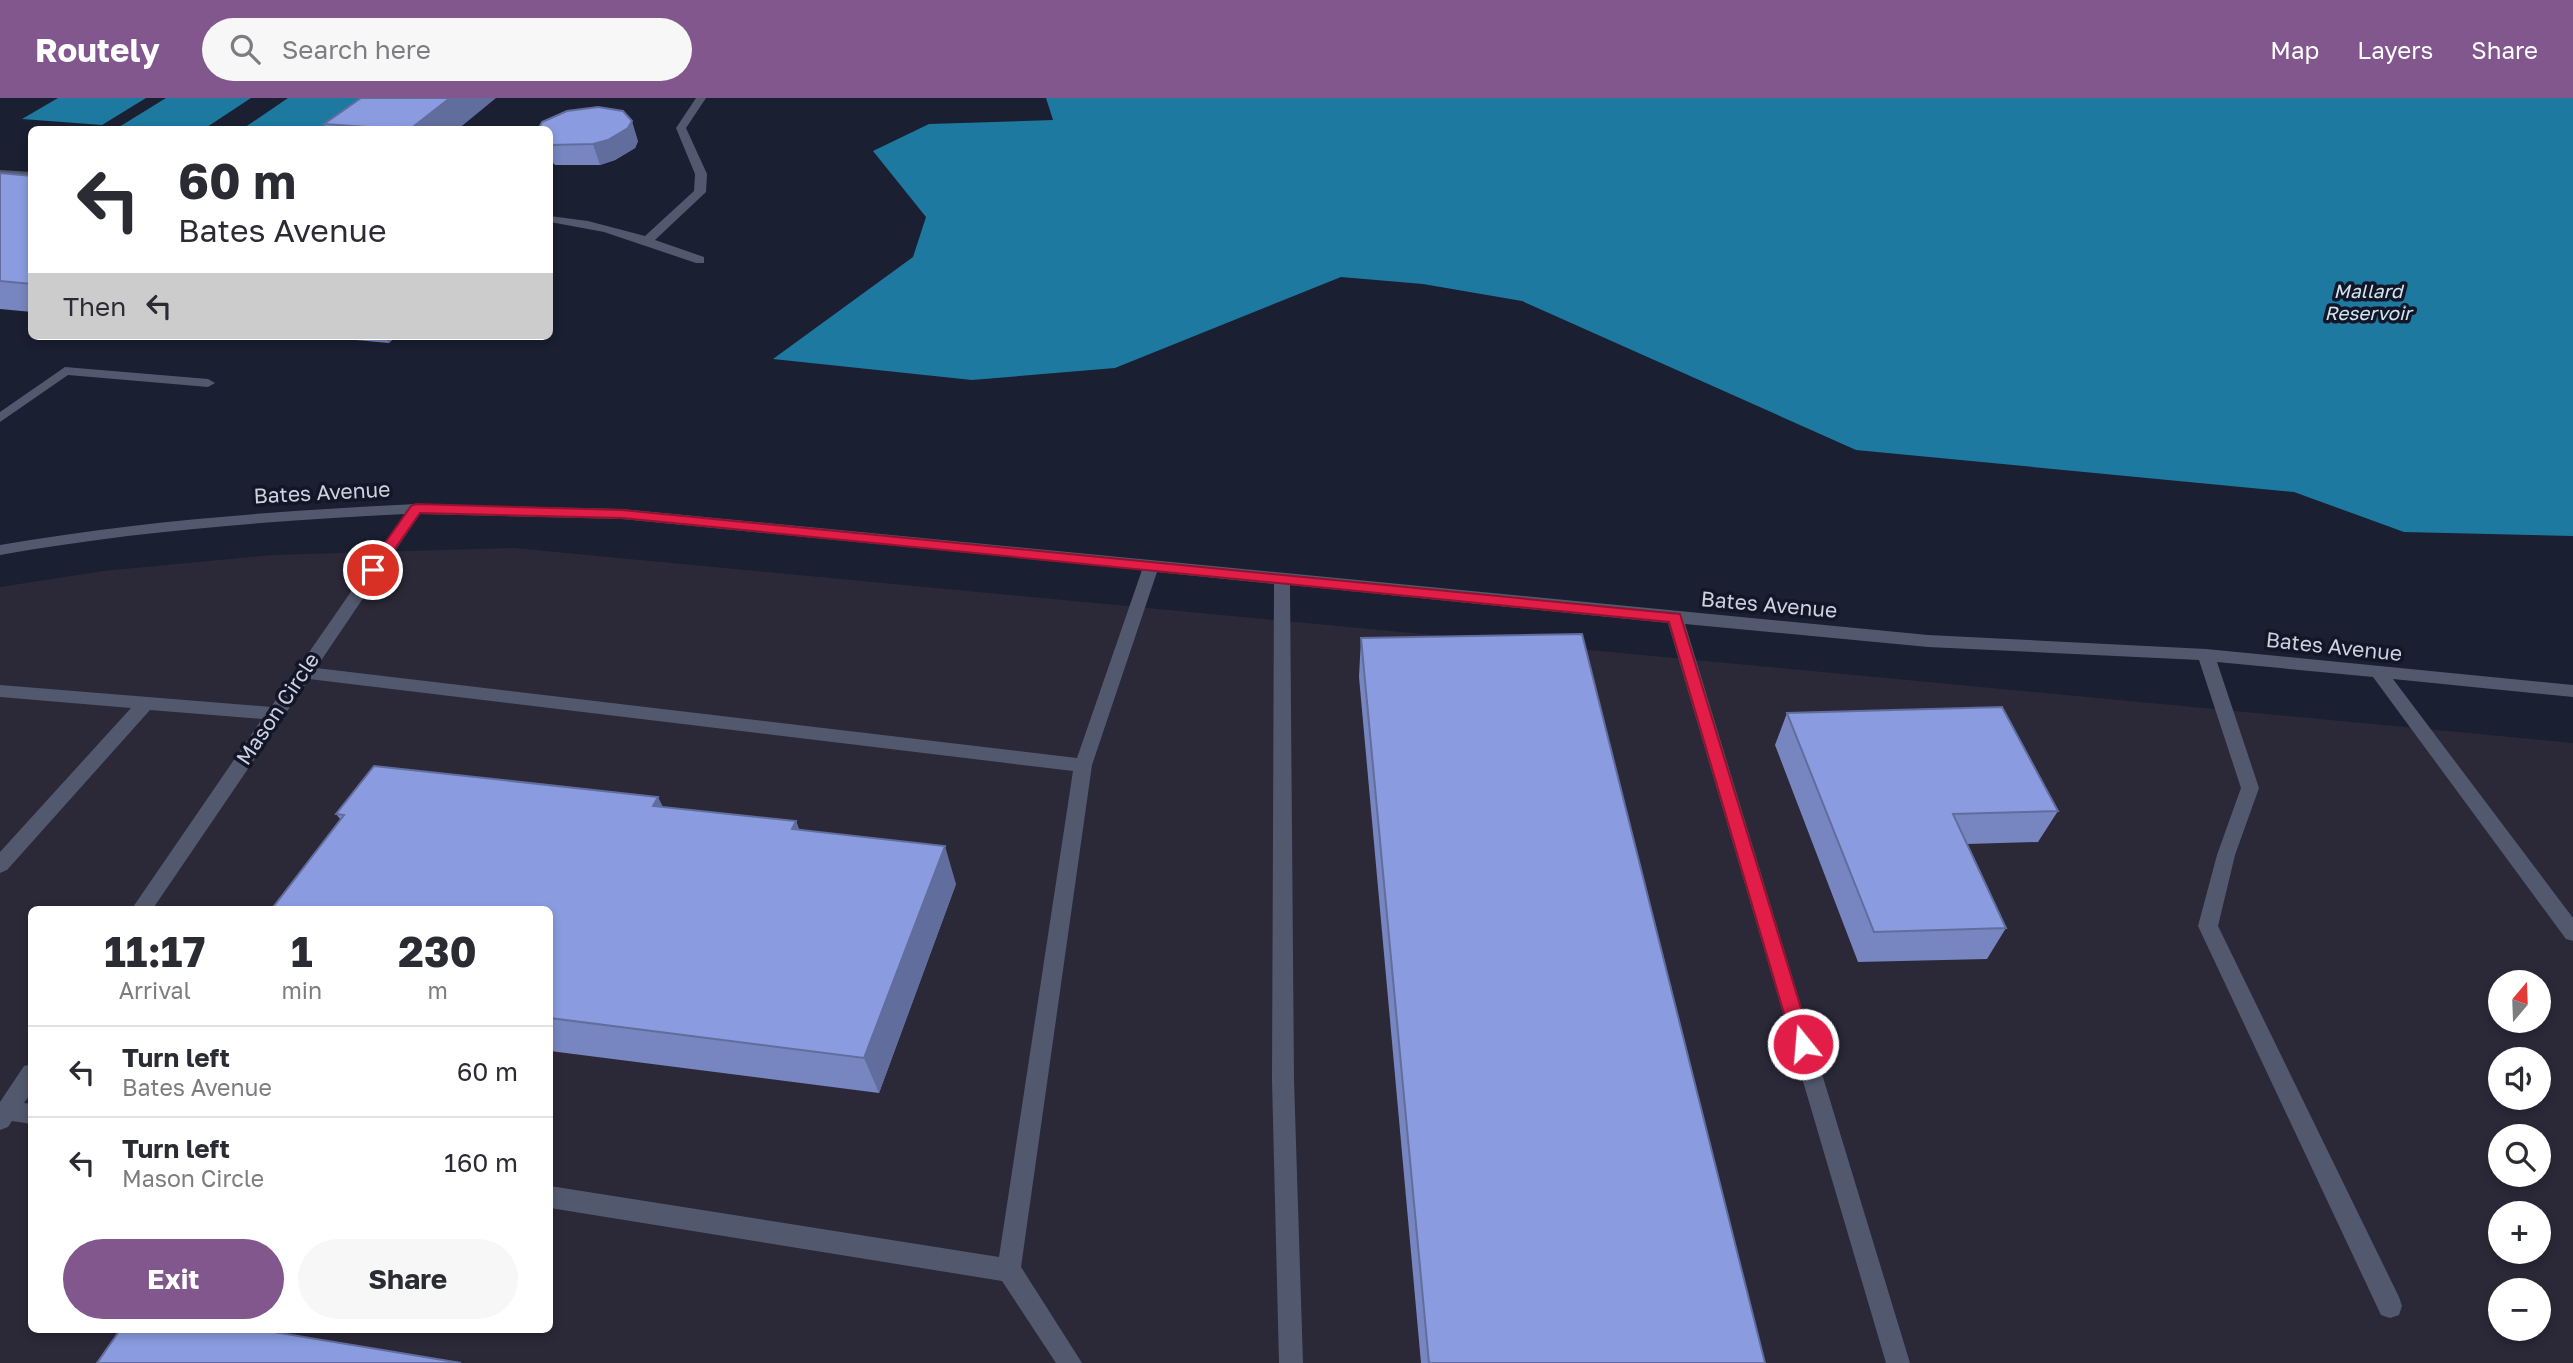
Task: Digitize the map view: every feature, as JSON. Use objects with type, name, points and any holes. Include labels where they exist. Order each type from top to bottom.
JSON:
[{"type":"street","points":[[648,240],[700,192],[701,174],[681,128],[701,98]]},
{"type":"street","points":[[0,173],[28,175]]},
{"type":"street","points":[[553,219],[572,221],[648,240],[700,260]]},
{"type":"street","points":[[0,418],[65,371],[208,383]]},
{"type":"street","name":"Bates Avenue","points":[[0,550],[69,538],[251,517],[416,509],[622,514],[1675,618],[1928,640],[2206,655],[2573,691]]},
{"type":"street","name":"Mason Circle","points":[[144,906],[416,509]]},
{"type":"street","points":[[1070,1363],[1009,1270],[1083,765],[1151,566]]},
{"type":"street","points":[[1282,579],[1283,1080],[1291,1363]]},
{"type":"street","points":[[1675,618],[1898,1363]]},
{"type":"street","points":[[2206,655],[2250,788],[2226,855],[2208,926],[2390,1306]]},
{"type":"street","points":[[303,672],[1083,765]]},
{"type":"street","points":[[2378,672],[2573,933]]},
{"type":"street","points":[[0,691],[274,713]]},
{"type":"street","points":[[0,865],[146,703]]},
{"type":"street","points":[[3,1115],[28,1079]]},
{"type":"street","points":[[3,1115],[28,1114]]},
{"type":"street","points":[[553,1197],[1009,1270]]},
{"type":"shaded area","points":[[514,548],[2573,743],[2573,1363],[0,1363],[0,587],[103,571],[273,555]]},
{"type":"water","points":[[58,98],[146,98],[102,125],[22,119]]},
{"type":"water","points":[[166,98],[251,98],[209,126],[121,126]]},
{"type":"water","points":[[288,98],[374,98],[335,126],[247,126]]},
{"type":"water","name":"Mallard Reservoir","points":[[1046,98],[2573,98],[2573,536],[2404,532],[2294,492],[1856,450],[1522,301],[1423,284],[1341,277],[1115,368],[972,380],[773,359],[913,257],[926,217],[873,151],[929,124],[1053,120]]},
{"type":"building","points":[[361,98],[450,98],[414,126],[324,124]]},
{"type":"building","points":[[598,107],[623,111],[632,121],[628,128],[608,140],[593,144],[553,145],[553,126],[540,126],[542,122],[567,111]]},
{"type":"building","points":[[0,173],[28,176],[28,284],[0,281]]},
{"type":"building","points":[[1582,634],[1765,1363],[1429,1363],[1361,638]]},
{"type":"building","points":[[2002,707],[2058,811],[1953,814],[2006,928],[1874,932],[1787,713]]},
{"type":"building","points":[[374,766],[658,797],[653,806],[796,821],[792,829],[945,846],[864,1058],[553,1018],[553,906],[274,906],[344,815],[336,814]]},
{"type":"building","points":[[118,1333],[280,1333],[461,1363],[97,1363]]},
{"type":"route","points":[[373,570],[416,509],[622,514],[796,529],[1675,618],[1803,1044]]}]
